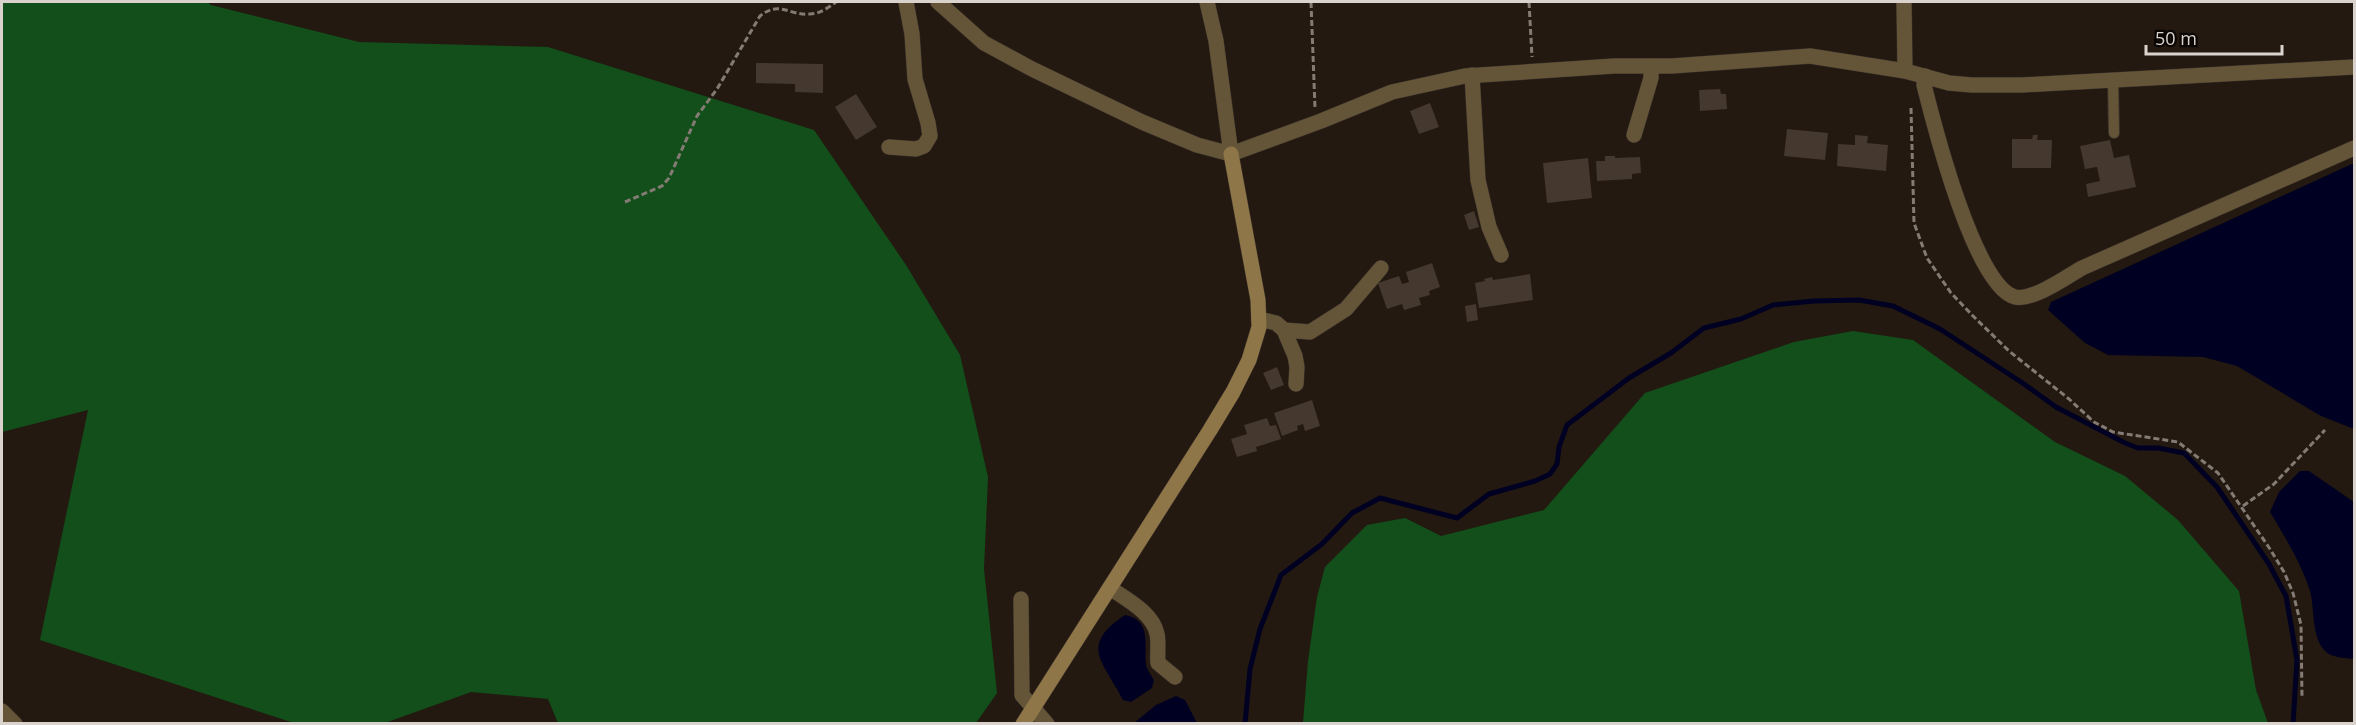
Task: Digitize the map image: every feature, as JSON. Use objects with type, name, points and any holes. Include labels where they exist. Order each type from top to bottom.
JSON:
[{"type":"street","points":[[889,147],[924,146],[930,136],[915,79],[912,34],[906,2]]},
{"type":"street","points":[[938,2],[984,43],[1032,69],[1142,122],[1197,145],[1231,154],[1392,92],[1473,75],[1810,56],[1905,71],[1949,83],[1972,85],[2022,85],[2355,67]]},
{"type":"street","points":[[1023,723],[1233,392],[1249,360],[1259,327],[1258,300],[1231,154],[1216,42],[1207,2]]},
{"type":"street","points":[[1904,2],[1905,71]]},
{"type":"street","points":[[1634,135],[1651,78],[1651,66]]},
{"type":"street","points":[[1473,75],[1478,180],[1489,227],[1501,255]]},
{"type":"street","points":[[1925,76],[1924,85],[1938,139],[1973,241],[1986,270],[2005,292],[2014,296],[2024,297],[2042,291],[2082,268],[2355,148]]},
{"type":"street","points":[[1284,330],[1310,332],[1346,309],[1381,268]]},
{"type":"street","points":[[1259,320],[1276,322],[1284,330],[1298,367],[1296,384]]},
{"type":"street","points":[[1110,588],[1137,606],[1152,623],[1158,635],[1156,648],[1158,663],[1175,677]]},
{"type":"street","points":[[1021,599],[1022,695],[1047,723]]},
{"type":"street","points":[[2,711],[15,723]]},
{"type":"lane","points":[[2113,79],[2114,133]]},
{"type":"path","points":[[625,202],[662,186],[669,178],[697,116],[717,89],[760,16],[768,10],[780,8],[809,15],[820,12],[837,2]]},
{"type":"path","points":[[1311,2],[1316,123]]},
{"type":"path","points":[[1529,2],[1533,73]]},
{"type":"path","points":[[1911,106],[1914,223],[1927,258],[1951,292],[2009,351],[2094,422],[2113,432],[2178,442],[2218,473],[2243,507],[2284,572],[2293,593],[2301,625],[2302,697]]},
{"type":"path","points":[[2243,507],[2274,484],[2325,430]]},
{"type":"green space","points":[[2,2],[207,2],[211,5],[359,42],[548,47],[814,130],[906,265],[960,355],[988,477],[984,569],[997,693],[976,723],[558,723],[548,699],[471,692],[385,723],[294,723],[40,640],[88,410],[2,432]]},
{"type":"green space","points":[[1853,331],[1913,340],[2055,442],[2125,476],[2178,520],[2239,591],[2256,690],[2268,723],[1303,723],[1308,661],[1317,597],[1325,567],[1367,525],[1405,518],[1441,536],[1544,510],[1645,393],[1794,342]]},
{"type":"water","points":[[2354,163],[2354,429],[2321,416],[2237,366],[2203,357],[2108,355],[2085,343],[2048,310],[2051,302]]},
{"type":"water","points":[[2300,471],[2309,471],[2354,502],[2354,659],[2330,655],[2320,644],[2315,629],[2310,591],[2292,550],[2270,512],[2279,492]]},
{"type":"water","points":[[1125,615],[1134,618],[1144,630],[1147,668],[1154,680],[1152,688],[1131,702],[1123,700],[1099,655],[1102,636]]},
{"type":"water","points":[[1176,696],[1185,700],[1197,723],[1134,723],[1156,705]]},
{"type":"building","points":[[756,63],[823,64],[823,93],[795,92],[795,84],[756,83]]},
{"type":"building","points":[[1720,89],[1721,94],[1726,94],[1727,109],[1700,111],[1699,90]]},
{"type":"building","points":[[856,94],[877,127],[856,140],[835,107]]},
{"type":"building","points":[[1430,103],[1439,127],[1419,134],[1410,111]]},
{"type":"building","points":[[1787,129],[1828,133],[1825,160],[1784,156]]},
{"type":"building","points":[[1855,135],[1868,136],[1867,143],[1888,145],[1886,171],[1837,166],[1838,144],[1855,145]]},
{"type":"building","points":[[2033,135],[2038,135],[2037,140],[2052,140],[2051,168],[2012,168],[2012,139],[2032,139]]},
{"type":"building","points":[[2110,140],[2114,158],[2129,155],[2136,187],[2088,197],[2086,184],[2100,181],[2097,167],[2085,169],[2080,146]]},
{"type":"building","points":[[1605,156],[1640,157],[1641,173],[1632,174],[1632,179],[1597,181],[1596,161],[1605,161]]},
{"type":"building","points":[[1588,158],[1592,198],[1547,203],[1543,163]]},
{"type":"building","points":[[1474,211],[1479,227],[1469,230],[1464,215]]},
{"type":"building","points":[[1432,263],[1440,287],[1429,291],[1430,295],[1419,298],[1421,305],[1404,310],[1402,304],[1387,309],[1378,283],[1399,276],[1402,284],[1409,282],[1406,272]]},
{"type":"building","points":[[1530,274],[1533,300],[1479,308],[1475,283],[1492,277],[1493,280]]},
{"type":"building","points":[[1476,304],[1478,320],[1467,322],[1465,306]]},
{"type":"building","points":[[1277,367],[1284,385],[1271,390],[1263,373]]},
{"type":"building","points":[[1312,400],[1320,426],[1305,431],[1303,424],[1297,426],[1298,430],[1282,436],[1274,413]]},
{"type":"building","points":[[1267,418],[1270,426],[1276,425],[1281,439],[1256,447],[1257,451],[1237,457],[1231,439],[1247,434],[1244,425]]},
{"type":"waterway","points":[[1245,724],[1250,669],[1260,629],[1281,575],[1322,544],[1352,513],[1380,498],[1457,518],[1489,494],[1535,481],[1550,474],[1557,464],[1559,447],[1567,425],[1629,378],[1671,353],[1704,328],[1741,319],[1773,305],[1859,300],[1893,306],[1940,329],[2056,407],[2125,443],[2138,448],[2158,448],[2184,453],[2217,487],[2269,564],[2286,596],[2297,660],[2293,724]]}]
